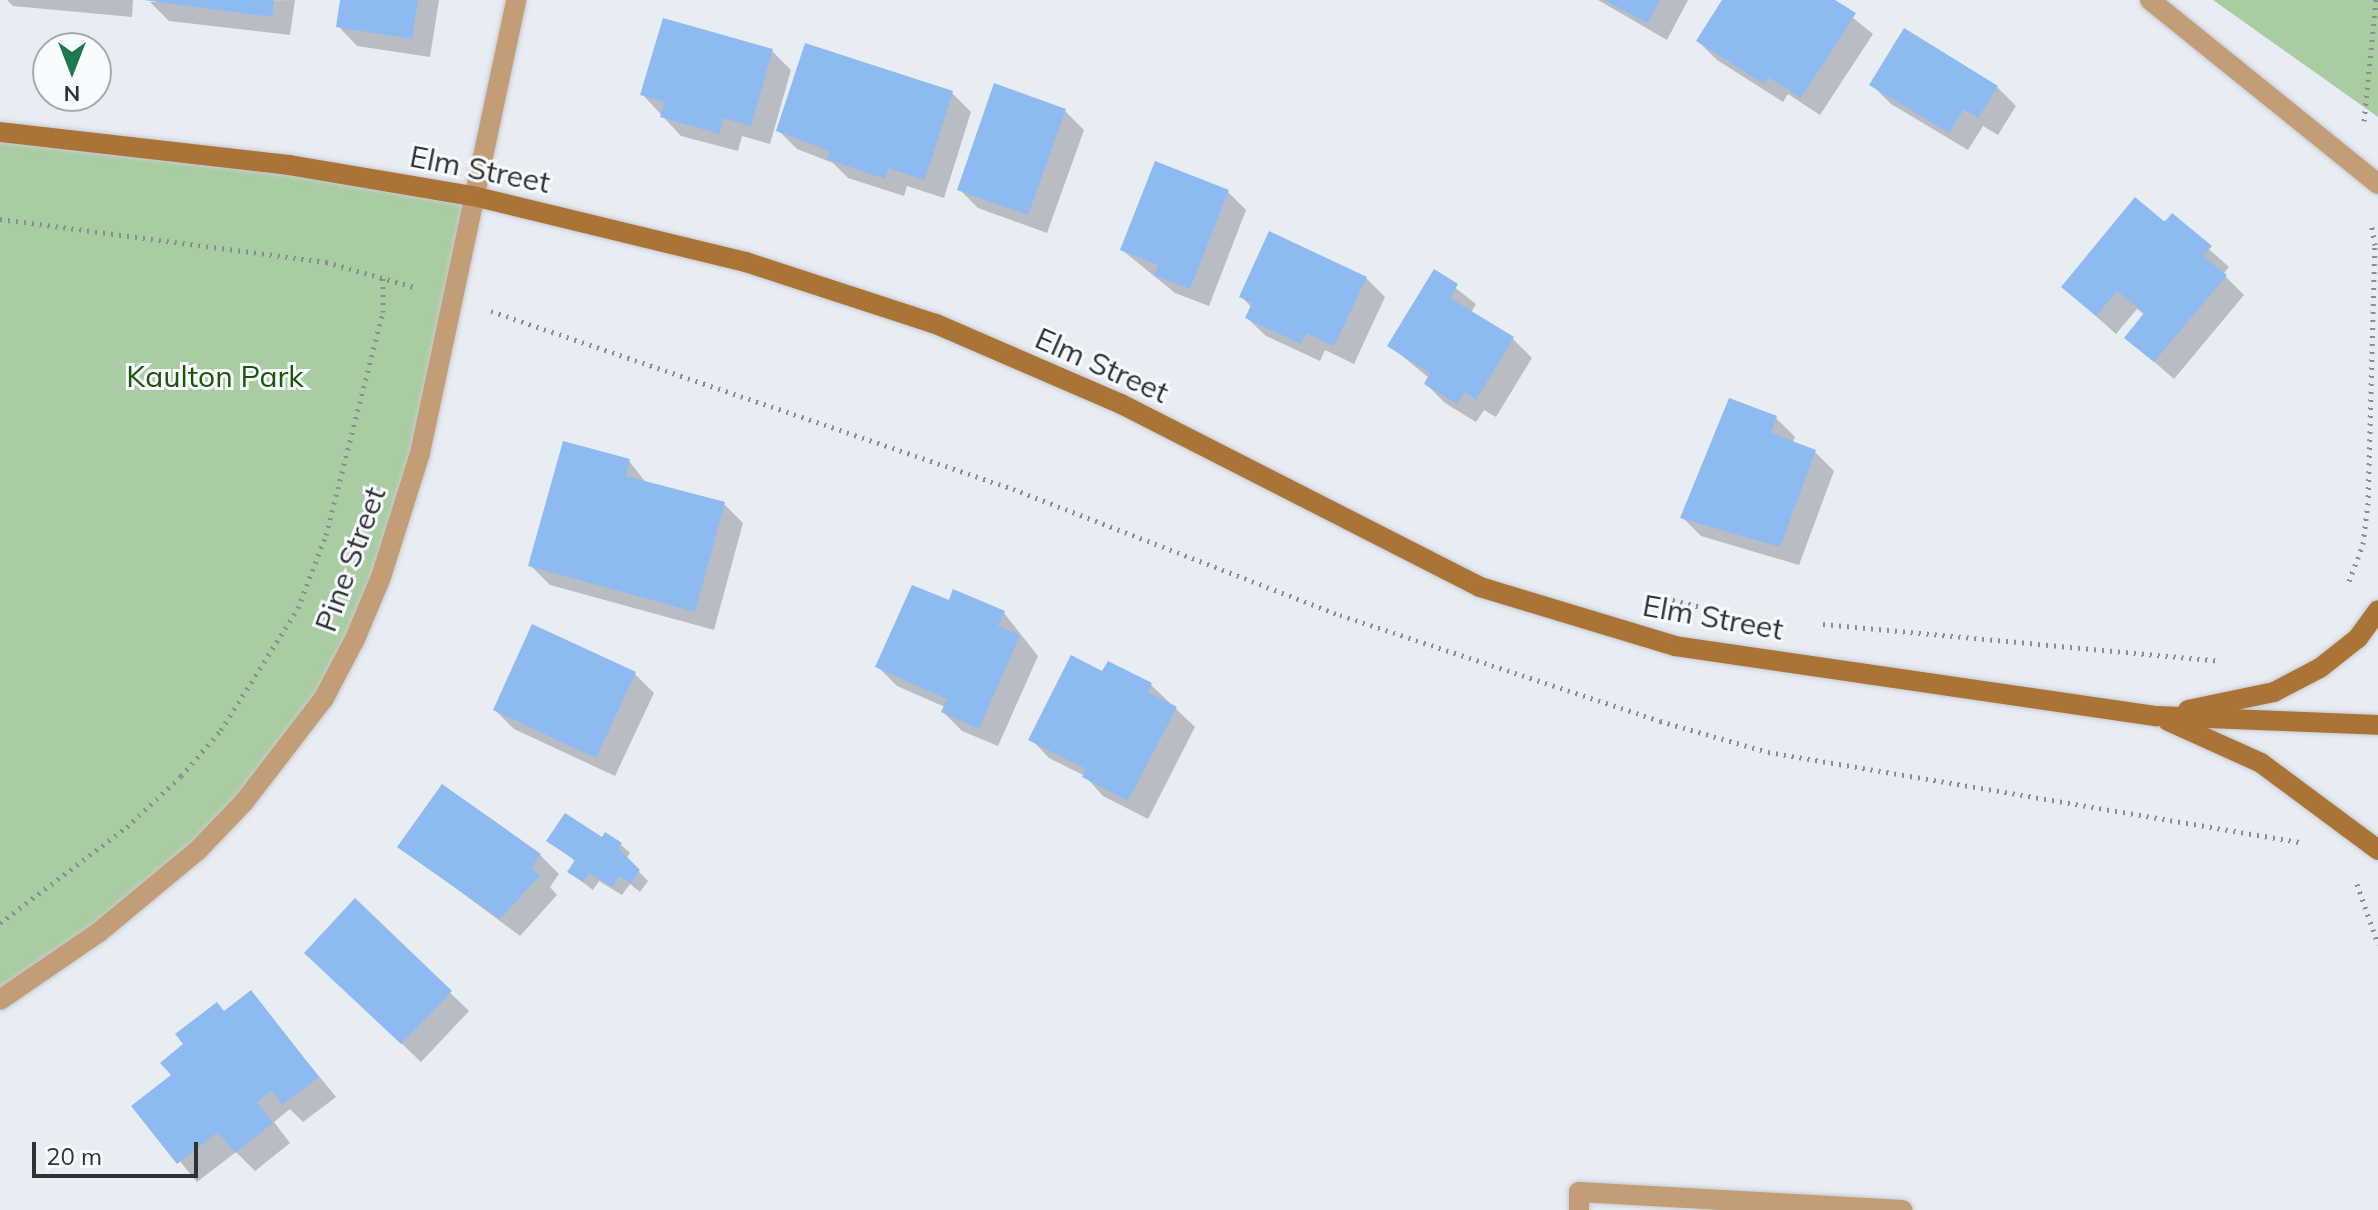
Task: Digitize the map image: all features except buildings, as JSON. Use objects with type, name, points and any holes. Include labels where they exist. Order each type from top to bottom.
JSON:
[{"type":"street","name":"Pine Street","points":[[0,1000],[98,933],[198,850],[244,802],[324,698],[381,577],[420,453],[516,0]]},
{"type":"street","points":[[2150,0],[2378,184]]},
{"type":"street","name":"Elm Street","points":[[0,132],[289,165],[473,196],[746,262],[936,324],[1121,404],[1480,587],[1675,646],[2157,716],[2378,725]]},
{"type":"street","points":[[2157,716],[2274,692],[2338,654],[2378,610]]},
{"type":"street","name":"Elm Street","points":[[2157,716],[2261,763],[2378,850]]},
{"type":"street","points":[[1579,1210],[1579,1192],[1903,1210]]},
{"type":"path","points":[[2348,586],[2363,544],[2368,505],[2375,245],[2361,168],[2376,0]]},
{"type":"path","points":[[0,219],[326,262],[452,298],[998,483],[1340,615],[1660,721],[1768,752],[2307,843]]},
{"type":"path","points":[[0,923],[127,827],[181,776],[221,730],[298,608],[326,535],[383,312],[383,278]]},
{"type":"path","points":[[1626,632],[1634,591],[1705,608]]},
{"type":"path","points":[[1808,622],[2231,660]]},
{"type":"path","points":[[2354,878],[2365,898],[2378,944]]},
{"type":"green space","points":[[2213,0],[2378,0],[2378,117]]},
{"type":"green space","name":"Kaulton Park","points":[[0,132],[473,196],[420,453],[355,639],[244,802],[0,1000]]}]
